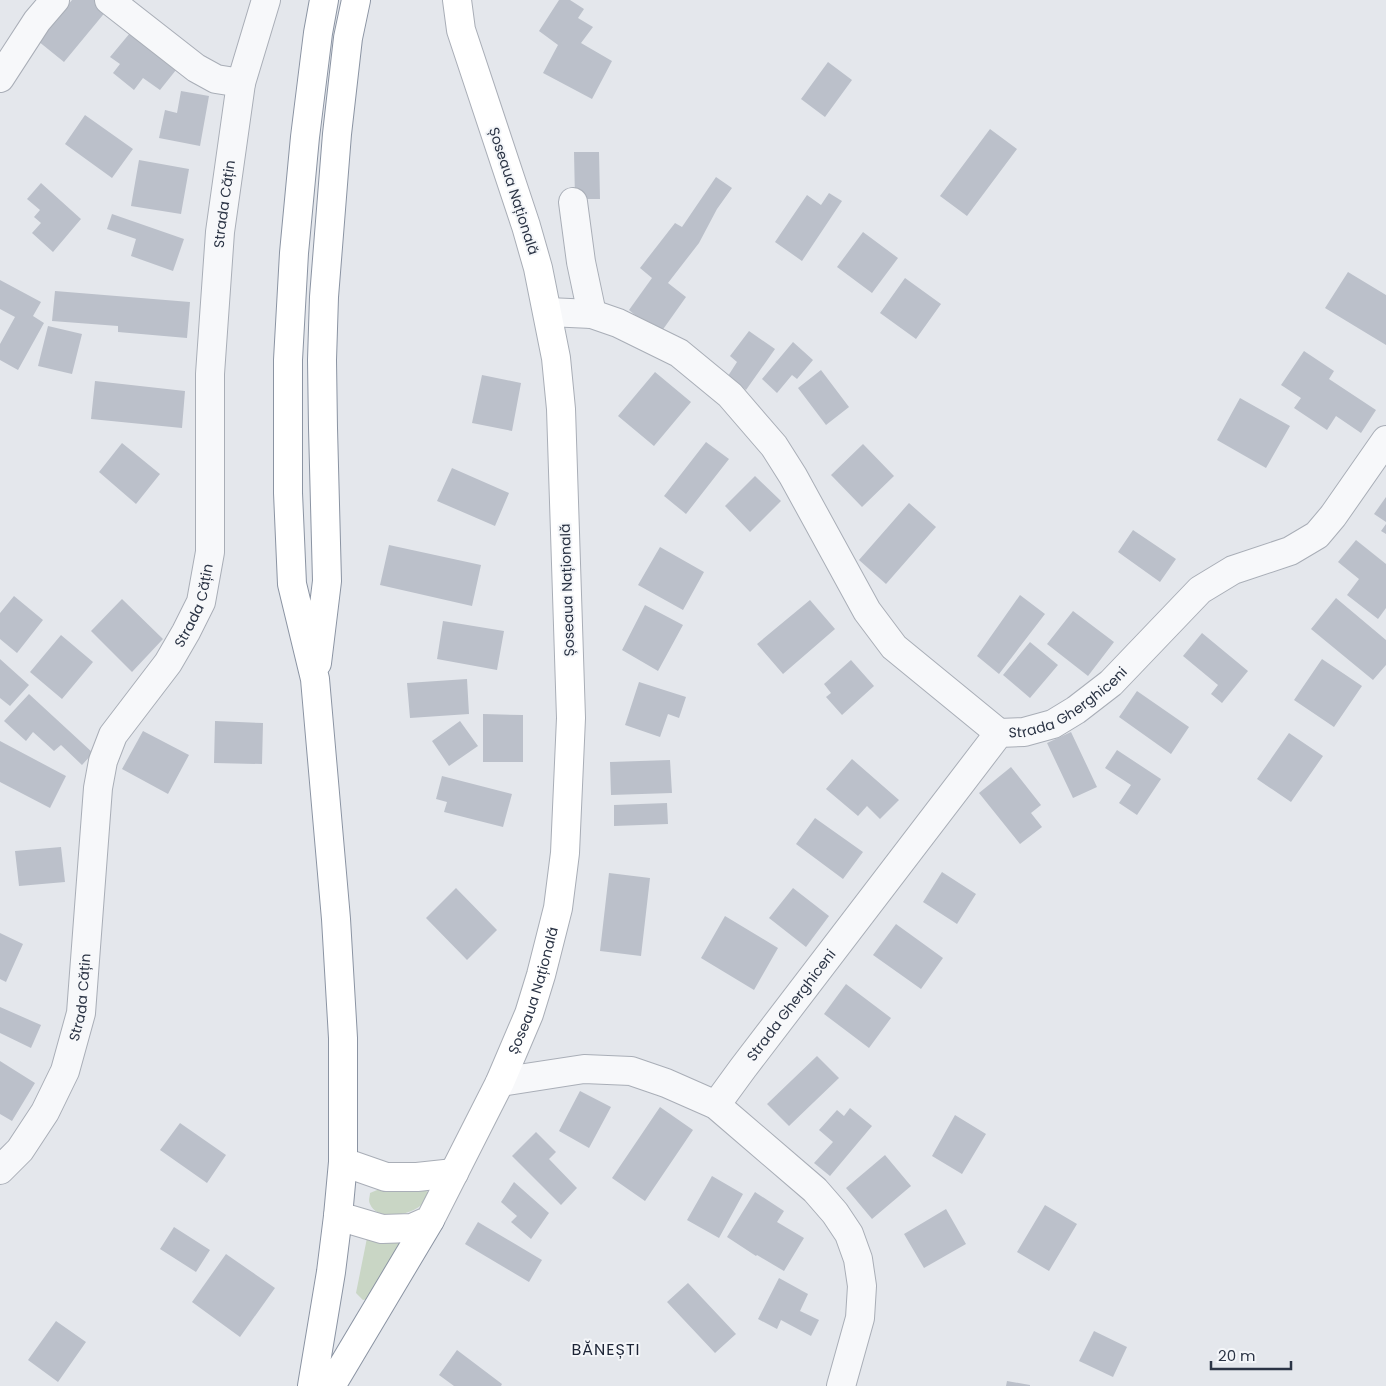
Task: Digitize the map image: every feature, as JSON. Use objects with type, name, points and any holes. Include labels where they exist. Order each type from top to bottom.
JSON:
[{"type":"main road","points":[[312,1386],[338,1216],[343,1162],[344,1104],[336,919],[315,680],[292,584],[288,493],[288,360],[294,253],[304,146],[324,0]]},
{"type":"main road","points":[[315,680],[327,581],[323,428],[324,297],[337,134],[348,38],[356,0]]},
{"type":"main road","name":"Șoseaua Națională","points":[[331,1386],[430,1220],[500,1082],[528,1014],[541,975],[558,908],[565,843],[571,718],[562,418],[556,358],[538,268],[526,226],[461,30],[457,0]]},
{"type":"main road","points":[[343,1162],[386,1177],[417,1177],[454,1173]]},
{"type":"main road","points":[[338,1216],[382,1229],[412,1228],[430,1220]]},
{"type":"main road","points":[[297,1386],[323,1323]]},
{"type":"street","points":[[0,78],[37,21],[55,0]]},
{"type":"street","points":[[109,0],[196,68],[216,79],[241,83]]},
{"type":"street","name":"Strada Cățin","points":[[0,1170],[20,1150],[45,1112],[65,1071],[81,1012],[98,788],[103,761],[113,735],[168,663],[201,602],[210,552],[210,374],[219,241],[241,83],[266,0]]},
{"type":"street","points":[[573,202],[581,262],[592,314]]},
{"type":"street","points":[[548,312],[592,314],[618,323],[679,353],[730,395],[774,446],[793,476],[866,611],[894,647],[999,733]]},
{"type":"street","name":"Strada Gherghiceni","points":[[716,1105],[742,1068],[999,733],[1024,732],[1053,724],[1076,710],[1111,683],[1200,590],[1233,570],[1290,551],[1317,535],[1334,516],[1386,440]]},
{"type":"street","points":[[500,1082],[584,1069],[631,1072],[666,1083],[716,1105],[815,1190],[835,1213],[849,1234],[858,1259],[862,1286],[860,1318],[842,1386]]},
{"type":"green space","points":[[382,1188],[420,1189],[429,1192],[425,1201],[412,1211],[387,1215],[374,1210],[369,1203],[370,1193]]},
{"type":"green space","points":[[368,1233],[405,1241],[373,1298],[363,1300],[356,1293]]},
{"type":"building","points":[[72,0],[95,0],[107,10],[64,62],[38,41]]},
{"type":"building","points":[[559,0],[570,0],[584,9],[578,18],[593,27],[581,43],[612,61],[592,99],[543,73],[558,45],[539,31]]},
{"type":"building","points":[[130,33],[176,70],[160,90],[143,78],[134,90],[113,73],[120,64],[110,57]]},
{"type":"building","points":[[828,62],[852,80],[825,117],[801,99]]},
{"type":"building","points":[[181,91],[209,96],[200,146],[159,138],[165,110],[177,113]]},
{"type":"building","points":[[85,115],[133,149],[112,178],[65,144]]},
{"type":"building","points":[[990,129],[1017,149],[967,216],[940,196]]},
{"type":"building","points":[[574,152],[599,152],[600,199],[575,199]]},
{"type":"building","points":[[139,160],[189,169],[181,214],[131,206]]},
{"type":"building","points":[[716,177],[732,188],[717,209],[699,243],[668,283],[686,297],[659,335],[629,310],[652,278],[640,268],[675,223],[682,227]]},
{"type":"building","points":[[41,183],[81,219],[53,252],[32,233],[41,223],[34,217],[40,210],[27,199]]},
{"type":"building","points":[[829,193],[842,201],[802,261],[775,242],[807,195],[821,205]]},
{"type":"building","points":[[112,214],[184,239],[173,271],[131,256],[136,239],[107,229]]},
{"type":"building","points":[[863,232],[898,258],[872,293],[837,267]]},
{"type":"building","points":[[1348,272],[1386,295],[1386,345],[1325,308]]},
{"type":"building","points":[[905,278],[941,304],[916,339],[880,313]]},
{"type":"building","points":[[0,280],[41,302],[33,316],[44,323],[18,370],[0,360],[0,344],[15,317],[0,309]]},
{"type":"building","points":[[55,291],[190,302],[187,338],[118,332],[118,326],[52,321]]},
{"type":"building","points":[[48,326],[82,334],[72,374],[38,366]]},
{"type":"building","points":[[749,331],[775,349],[746,390],[728,376],[737,362],[730,356]]},
{"type":"building","points":[[793,342],[813,360],[797,379],[792,375],[777,393],[762,379]]},
{"type":"building","points":[[1304,351],[1334,371],[1329,379],[1376,410],[1361,433],[1336,416],[1327,430],[1294,408],[1301,398],[1281,385]]},
{"type":"building","points":[[821,370],[849,407],[826,425],[798,388]]},
{"type":"building","points":[[655,372],[691,402],[654,446],[618,416]]},
{"type":"building","points":[[482,375],[521,383],[512,431],[472,423]]},
{"type":"building","points":[[95,381],[185,391],[182,428],[91,419]]},
{"type":"building","points":[[1240,398],[1290,426],[1266,468],[1217,440]]},
{"type":"building","points":[[706,442],[729,459],[686,514],[664,496]]},
{"type":"building","points":[[122,443],[160,474],[136,504],[99,472]]},
{"type":"building","points":[[863,444],[894,476],[862,507],[831,475]]},
{"type":"building","points":[[452,468],[509,493],[495,526],[437,501]]},
{"type":"building","points":[[755,476],[781,501],[750,532],[725,506]]},
{"type":"building","points":[[1386,497],[1386,522],[1374,514]]},
{"type":"building","points":[[909,503],[936,527],[886,584],[859,560]]},
{"type":"building","points":[[1386,524],[1386,534],[1381,531]]},
{"type":"building","points":[[1133,530],[1176,559],[1160,582],[1118,552]]},
{"type":"building","points":[[1356,540],[1386,564],[1386,608],[1378,619],[1347,595],[1359,579],[1338,562]]},
{"type":"building","points":[[389,545],[481,565],[472,606],[380,585]]},
{"type":"building","points":[[660,547],[704,572],[683,610],[638,585]]},
{"type":"building","points":[[1020,595],[1045,614],[999,674],[977,656]]},
{"type":"building","points":[[14,596],[43,620],[17,653],[0,639],[0,613]]},
{"type":"building","points":[[1336,598],[1386,640],[1386,665],[1373,680],[1311,629]]},
{"type":"building","points":[[122,599],[163,639],[132,672],[91,631]]},
{"type":"building","points":[[810,600],[835,629],[783,674],[757,644]]},
{"type":"building","points":[[645,605],[683,625],[658,671],[622,650]]},
{"type":"building","points":[[1073,611],[1114,642],[1088,676],[1047,644]]},
{"type":"building","points":[[443,621],[504,631],[497,670],[437,659]]},
{"type":"building","points":[[1202,633],[1248,671],[1222,703],[1211,694],[1218,685],[1183,656]]},
{"type":"building","points":[[61,635],[93,662],[62,699],[30,672]]},
{"type":"building","points":[[1030,642],[1058,665],[1030,698],[1003,675]]},
{"type":"building","points":[[0,659],[29,685],[10,706],[0,698]]},
{"type":"building","points":[[1322,659],[1362,686],[1334,727],[1294,700]]},
{"type":"building","points":[[851,660],[874,686],[842,715],[826,697],[831,693],[824,684]]},
{"type":"building","points":[[467,679],[469,714],[410,718],[407,683]]},
{"type":"building","points":[[639,682],[686,697],[679,718],[668,714],[660,737],[625,725]]},
{"type":"building","points":[[1137,691],[1189,727],[1171,754],[1119,717]]},
{"type":"building","points":[[29,694],[93,753],[82,765],[61,745],[54,751],[33,732],[26,741],[4,721]]},
{"type":"building","points":[[483,714],[523,715],[523,762],[483,762]]},
{"type":"building","points":[[215,721],[263,723],[262,764],[214,763]]},
{"type":"building","points":[[460,721],[478,746],[449,766],[432,741]]},
{"type":"building","points":[[143,731],[189,755],[168,794],[122,769]]},
{"type":"building","points":[[1071,732],[1097,787],[1073,798],[1047,743]]},
{"type":"building","points":[[1289,733],[1323,756],[1291,802],[1257,779]]},
{"type":"building","points":[[0,741],[66,776],[50,808],[0,782]]},
{"type":"building","points":[[1117,750],[1161,779],[1137,815],[1119,803],[1131,785],[1105,768]]},
{"type":"building","points":[[852,759],[899,800],[880,819],[867,806],[858,816],[826,789]]},
{"type":"building","points":[[670,760],[672,793],[611,795],[610,762]]},
{"type":"building","points":[[1011,767],[1041,805],[1031,813],[1042,827],[1020,844],[979,793]]},
{"type":"building","points":[[442,776],[512,794],[503,827],[444,812],[447,802],[436,799]]},
{"type":"building","points":[[667,803],[668,824],[614,826],[614,805]]},
{"type":"building","points":[[815,818],[863,852],[843,879],[796,844]]},
{"type":"building","points":[[61,847],[65,882],[19,886],[15,851]]},
{"type":"building","points":[[942,872],[976,894],[957,924],[923,902]]},
{"type":"building","points":[[609,873],[650,878],[641,956],[600,951]]},
{"type":"building","points":[[456,888],[497,930],[467,960],[426,918]]},
{"type":"building","points":[[793,888],[829,916],[806,947],[769,918]]},
{"type":"building","points":[[725,916],[778,948],[754,990],[701,958]]},
{"type":"building","points":[[896,924],[943,958],[921,989],[873,955]]},
{"type":"building","points":[[0,933],[23,944],[6,982],[0,979]]},
{"type":"building","points":[[846,984],[891,1018],[869,1048],[824,1014]]},
{"type":"building","points":[[0,1007],[41,1025],[31,1048],[0,1033]]},
{"type":"building","points":[[817,1056],[839,1078],[789,1126],[767,1104]]},
{"type":"building","points":[[0,1061],[35,1083],[12,1121],[0,1114]]},
{"type":"building","points":[[580,1091],[611,1107],[589,1148],[559,1131]]},
{"type":"building","points":[[660,1107],[693,1130],[645,1201],[612,1178]]},
{"type":"building","points":[[850,1108],[872,1126],[830,1176],[814,1163],[833,1142],[819,1130],[837,1110],[844,1116]]},
{"type":"building","points":[[955,1115],[986,1134],[962,1174],[932,1156]]},
{"type":"building","points":[[180,1123],[226,1155],[207,1183],[160,1150]]},
{"type":"building","points":[[536,1132],[556,1152],[549,1159],[577,1188],[561,1205],[512,1156]]},
{"type":"building","points":[[885,1155],[911,1186],[872,1219],[846,1188]]},
{"type":"building","points":[[712,1176],[743,1194],[719,1238],[687,1220]]},
{"type":"building","points":[[514,1182],[549,1213],[531,1239],[511,1222],[517,1216],[501,1202]]},
{"type":"building","points":[[755,1192],[784,1211],[777,1222],[804,1238],[784,1271],[727,1237]]},
{"type":"building","points":[[1045,1205],[1077,1224],[1049,1271],[1017,1252]]},
{"type":"building","points":[[946,1209],[966,1244],[924,1268],[904,1234]]},
{"type":"building","points":[[478,1222],[542,1260],[529,1282],[465,1244]]},
{"type":"building","points":[[174,1227],[210,1250],[196,1272],[160,1249]]},
{"type":"building","points":[[226,1254],[275,1288],[240,1337],[192,1302]]},
{"type":"building","points":[[779,1278],[808,1294],[800,1311],[819,1320],[811,1336],[781,1320],[777,1329],[758,1319]]},
{"type":"building","points":[[688,1283],[736,1334],[715,1353],[667,1302]]},
{"type":"building","points":[[56,1321],[86,1342],[58,1382],[28,1360]]},
{"type":"building","points":[[1094,1331],[1127,1347],[1113,1377],[1079,1361]]},
{"type":"building","points":[[457,1350],[502,1384],[501,1386],[454,1386],[439,1375]]},
{"type":"building","points":[[1007,1381],[1030,1385],[1030,1386],[1006,1386]]},
{"type":"district","name":"BĂNEȘTI","points":[[606,1349]]}]
